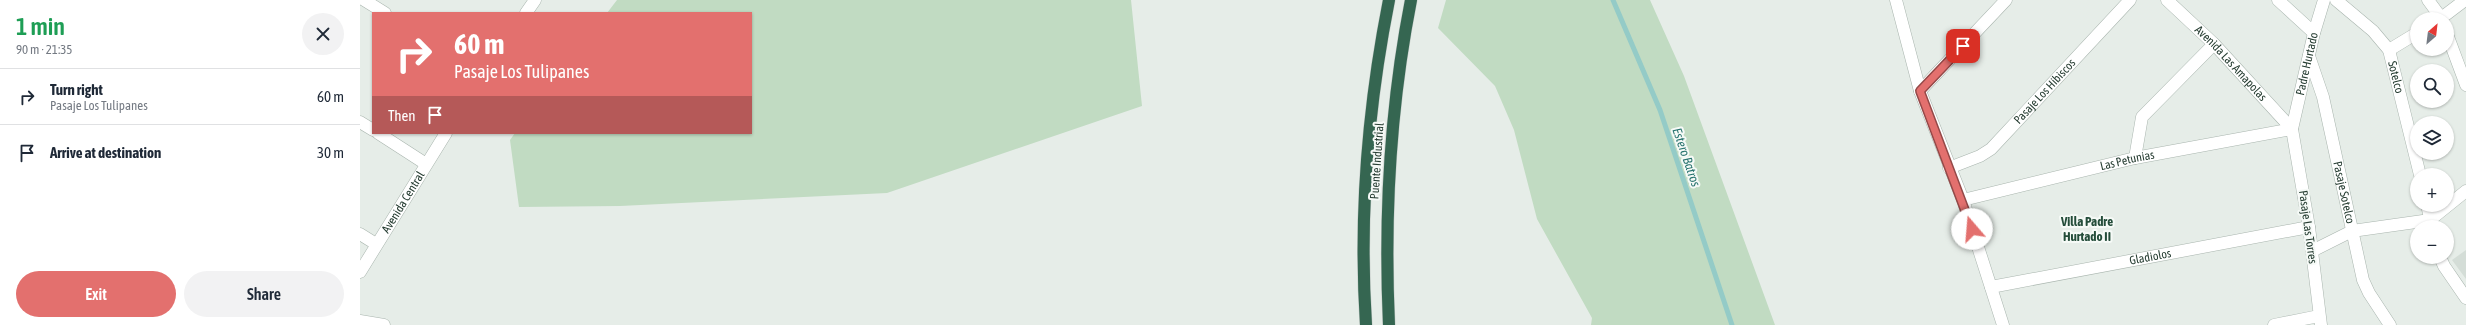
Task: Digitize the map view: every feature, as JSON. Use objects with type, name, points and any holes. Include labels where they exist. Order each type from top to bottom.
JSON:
[{"type":"highway","name":"Puente Industrial","points":[[1366,325],[1366,200],[1374,96],[1389,0]]},
{"type":"highway","name":"Puente Industrial","points":[[1389,325],[1388,200],[1395,104],[1411,0]]},
{"type":"street","points":[[364,0],[383,12]]},
{"type":"street","points":[[527,12],[535,0]]},
{"type":"street","points":[[1896,0],[1920,91],[1949,168],[1963,200],[2003,325]]},
{"type":"street","points":[[1920,91],[2006,0]]},
{"type":"street","name":"Pasaje Los Hibiscos","points":[[1949,168],[1980,156],[1991,149],[2130,0]]},
{"type":"street","name":"Avenida Las Amapolas","points":[[2167,0],[2214,44],[2292,129]]},
{"type":"street","points":[[2278,0],[2314,33]]},
{"type":"street","name":"Padre Hurtado","points":[[2292,129],[2314,33],[2324,0]]},
{"type":"street","name":"Sotelco","points":[[2336,0],[2373,31],[2389,50],[2418,168]]},
{"type":"street","points":[[2428,0],[2436,12]]},
{"type":"street","points":[[2450,12],[2465,0]]},
{"type":"street","points":[[2389,50],[2410,37]]},
{"type":"street","points":[[2135,158],[2142,117],[2214,44]]},
{"type":"street","points":[[2454,52],[2465,81]]},
{"type":"street","name":"Pasaje Sotelco","points":[[2309,56],[2323,97],[2352,232],[2369,293],[2390,325]]},
{"type":"street","points":[[360,122],[372,129]]},
{"type":"street","name":"Las Petunias","points":[[1963,200],[2135,158],[2292,129]]},
{"type":"street","name":"Pasaje Las Torres","points":[[2292,129],[2309,226],[2320,321]]},
{"type":"street","points":[[380,134],[426,164]]},
{"type":"street","name":"Avenida Central","points":[[360,272],[445,134]]},
{"type":"street","points":[[2434,220],[2466,191]]},
{"type":"street","points":[[2312,251],[2352,232],[2410,225]]},
{"type":"street","name":"Gladiolos","points":[[1991,287],[2309,226]]},
{"type":"street","points":[[360,234],[376,244]]},
{"type":"street","points":[[2443,264],[2466,298]]},
{"type":"street","points":[[360,321],[384,325]]},
{"type":"street","points":[[2274,325],[2320,321]]},
{"type":"shaded area","points":[[2466,250],[2466,279],[2454,263],[2454,259]]},
{"type":"green space","points":[[617,0],[1131,0],[1142,106],[887,193],[620,206],[519,207],[510,140],[514,134],[752,134],[752,12],[608,12]]},
{"type":"green space","points":[[1446,0],[1650,0],[1684,76],[1775,325],[1591,325],[1592,318],[1537,219],[1514,130],[1495,86],[1438,28]]},
{"type":"waterway","name":"Estero Batros","points":[[1613,0],[1660,110],[1732,325]]},
{"type":"district","name":"Villa Padre Hurtado II","points":[[2087,228]]},
{"type":"route","points":[[1963,46],[1920,91],[1949,168],[1963,200],[1972,229]]}]
